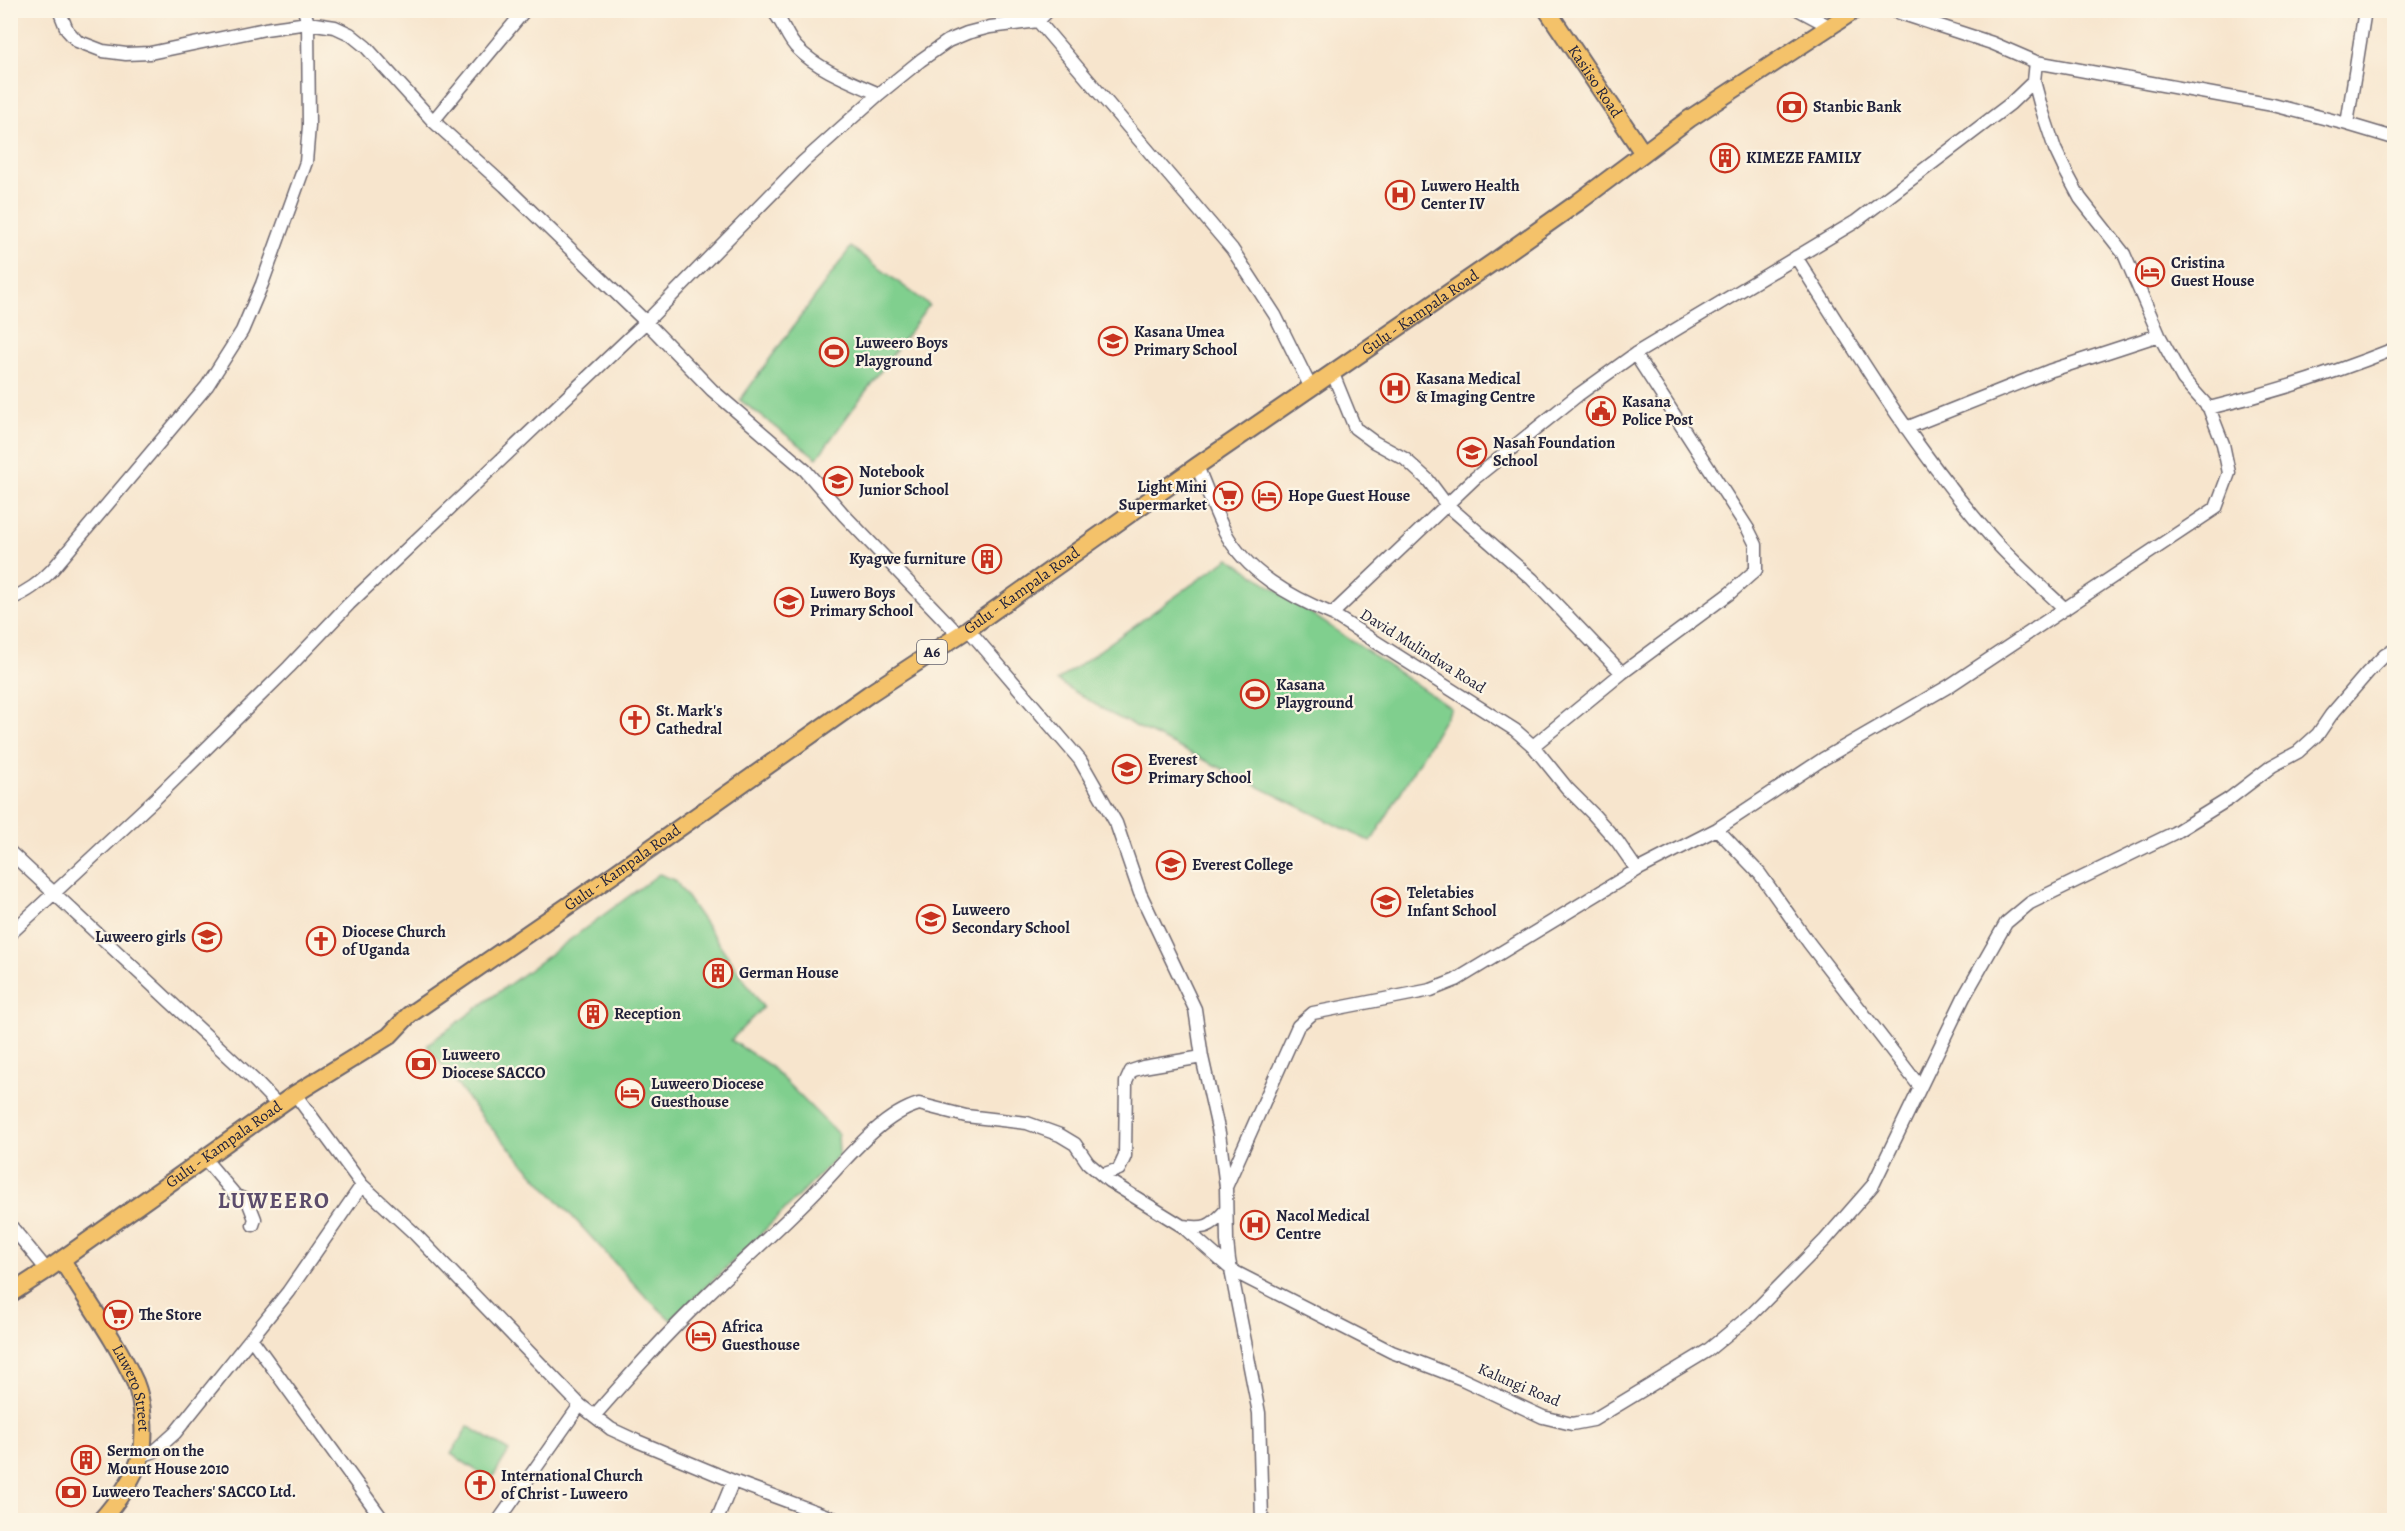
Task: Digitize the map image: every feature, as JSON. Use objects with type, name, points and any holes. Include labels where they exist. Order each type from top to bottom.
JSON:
[{"type":"main road","name":"Kasiiso Road","points":[[1547,10],[1642,153]]},
{"type":"main road","name":"Gulu - Kampala Road","points":[[10,1294],[62,1260],[295,1094],[389,1036],[409,1015],[610,878],[869,694],[1333,374],[1577,203],[1689,119],[1855,10]]},
{"type":"main road","name":"Luwero Street","points":[[62,1260],[135,1384],[142,1421],[141,1456],[115,1504],[101,1521]]},
{"type":"street","points":[[59,10],[67,30],[77,41],[103,51],[126,54],[150,53],[265,29],[308,23],[335,27],[350,34],[366,47],[433,121],[505,186],[646,322],[712,390],[805,470],[844,515],[963,631],[1080,760],[1090,781],[1109,809],[1140,893],[1195,1010],[1202,1058],[1219,1133],[1226,1187],[1227,1241],[1259,1413],[1262,1521]]},
{"type":"street","points":[[10,599],[39,584],[52,570],[207,386],[242,331],[262,285],[306,162],[309,126],[308,23],[304,10]]},
{"type":"street","points":[[433,121],[525,10]]},
{"type":"street","points":[[772,10],[783,22],[790,39],[804,54],[840,76],[879,94]]},
{"type":"street","points":[[10,934],[54,895],[248,708],[349,604],[646,322],[803,162],[879,94],[948,41],[990,27],[1038,21],[1049,10]]},
{"type":"street","points":[[1798,10],[1829,26]]},
{"type":"street","points":[[1891,10],[1992,43],[2036,62],[2273,105],[2394,138]]},
{"type":"street","points":[[2347,124],[2365,10]]},
{"type":"street","points":[[1038,21],[1232,249],[1275,315],[1311,388]]},
{"type":"street","points":[[1226,1187],[1298,1026],[1304,1019],[1326,1009],[1431,990],[1456,980],[1637,870],[1717,829],[1823,759],[1948,686],[2216,508],[2229,472],[2223,444],[2209,408],[2183,379],[2159,335],[2124,254],[2080,198],[2065,170],[2055,149],[2034,81],[2036,62]]},
{"type":"street","points":[[1332,614],[1446,504],[1578,395],[1635,354],[1855,222],[2010,104],[2034,81]]},
{"type":"street","points":[[1796,257],[1906,428],[1943,479],[1994,540],[2065,609]]},
{"type":"street","points":[[1906,428],[2049,371],[2159,335]]},
{"type":"street","points":[[2209,408],[2259,396],[2354,365],[2394,349]]},
{"type":"street","points":[[1533,746],[1623,673],[1730,593],[1756,570],[1756,545],[1749,529],[1635,354]]},
{"type":"street","points":[[1333,374],[1354,428],[1405,459],[1428,480],[1446,504],[1532,579],[1623,673]]},
{"type":"street","name":"David Mulindwa Road","points":[[1197,466],[1224,531],[1241,555],[1259,572],[1279,587],[1332,614],[1496,717],[1533,746],[1567,788],[1617,841],[1637,870]]},
{"type":"street","name":"Kalungi Road","points":[[594,1416],[689,1312],[812,1195],[867,1137],[913,1106],[925,1104],[966,1116],[1027,1123],[1060,1135],[1075,1144],[1088,1163],[1109,1181],[1182,1226],[1233,1271],[1392,1352],[1462,1379],[1543,1417],[1572,1424],[1593,1420],[1707,1351],[1752,1314],[1825,1240],[1874,1185],[1964,997],[2006,923],[2030,903],[2174,833],[2229,799],[2272,766],[2298,752],[2318,734],[2331,715],[2368,672],[2385,655],[2394,650]]},
{"type":"street","points":[[1717,829],[1760,873],[1809,943],[1920,1087]]},
{"type":"street","points":[[10,852],[254,1080],[279,1107]]},
{"type":"street","points":[[1102,1175],[1119,1169],[1123,1161],[1126,1082],[1131,1071],[1202,1058]]},
{"type":"street","points":[[295,1094],[362,1185],[414,1233],[580,1406],[611,1429],[637,1441],[838,1521]]},
{"type":"street","points":[[204,1158],[236,1196],[248,1201],[255,1219],[253,1225]]},
{"type":"street","points":[[141,1456],[155,1452],[175,1434],[288,1292],[362,1185]]},
{"type":"street","points":[[1182,1226],[1204,1228],[1211,1225],[1226,1210]]},
{"type":"street","points":[[10,1225],[47,1270]]},
{"type":"street","points":[[250,1338],[383,1521]]},
{"type":"street","points":[[499,1521],[580,1406]]},
{"type":"street","points":[[717,1521],[733,1481]]},
{"type":"green space","name":"Luweero Boys Playground","points":[[851,247],[929,305],[817,458],[740,400]]},
{"type":"green space","name":"Kasana Playground","points":[[1229,558],[1451,708],[1371,842],[1111,714],[1057,681]]},
{"type":"green space","name":"Luweero Diocese Guesthouse","points":[[659,874],[675,880],[763,1007],[731,1040],[769,1065],[838,1134],[839,1155],[749,1246],[671,1320],[646,1297],[484,1120],[427,1045]]},
{"type":"green space","points":[[468,1426],[509,1451],[491,1480],[451,1454]]},
{"type":"place","name":"Stanbic Bank","points":[[1792,107]]},
{"type":"place","name":"KIMEZE FAMILY","points":[[1725,158]]},
{"type":"place","name":"Luwero Health Center IV","points":[[1400,195]]},
{"type":"place","name":"Cristina Guest House","points":[[2150,272]]},
{"type":"place","name":"Kasana Umea Primary School","points":[[1113,341]]},
{"type":"place","name":"Luweero Boys Playground","points":[[834,352]]},
{"type":"place","name":"Kasana Medical & Imaging Centre","points":[[1395,388]]},
{"type":"place","name":"Kasana Police Post","points":[[1601,411]]},
{"type":"place","name":"Nasah Foundation School","points":[[1472,452]]},
{"type":"place","name":"Notebook Junior School","points":[[838,481]]},
{"type":"place","name":"Light Mini Supermarket","points":[[1228,496]]},
{"type":"place","name":"Hope Guest House","points":[[1267,496]]},
{"type":"place","name":"Kyagwe furniture","points":[[987,559]]},
{"type":"place","name":"Luwero Boys Primary School","points":[[789,602]]},
{"type":"place","name":"Kasana Playground","points":[[1255,694]]},
{"type":"place","name":"St. Mark's Cathedral","points":[[635,720]]},
{"type":"place","name":"Everest Primary School","points":[[1127,769]]},
{"type":"place","name":"Everest College","points":[[1171,865]]},
{"type":"place","name":"Teletabies Infant School","points":[[1386,902]]},
{"type":"place","name":"Luweero Secondary School","points":[[931,919]]},
{"type":"place","name":"Luweero girls","points":[[207,937]]},
{"type":"place","name":"Diocese Church of Uganda","points":[[321,941]]},
{"type":"place","name":"German House","points":[[718,973]]},
{"type":"place","name":"Reception","points":[[593,1014]]},
{"type":"place","name":"Luweero Diocese SACCO","points":[[421,1064]]},
{"type":"place","name":"Luweero Diocese Guesthouse","points":[[630,1093]]},
{"type":"place","name":"Nacol Medical Centre","points":[[1255,1225]]},
{"type":"place","name":"The Store","points":[[118,1315]]},
{"type":"place","name":"Africa Guesthouse","points":[[701,1336]]},
{"type":"place","name":"Sermon on the Mount House 2010","points":[[86,1460]]},
{"type":"place","name":"International Church of Christ - Luweero","points":[[480,1485]]},
{"type":"place","name":"Luweero Teachers' SACCO Ltd.","points":[[71,1492]]},
{"type":"district","name":"LUWEERO","points":[[274,1201]]}]
